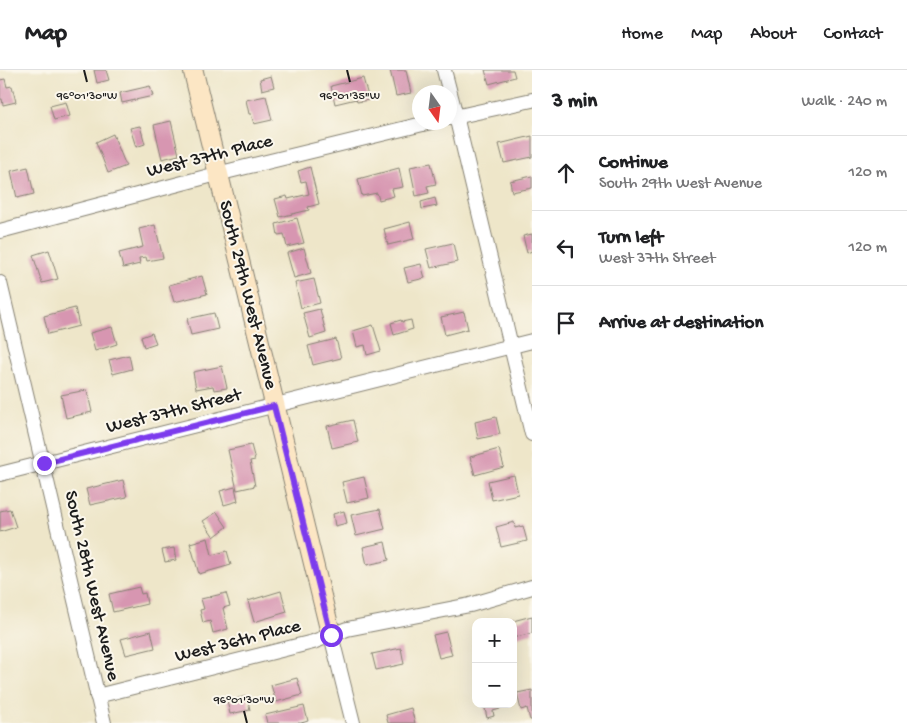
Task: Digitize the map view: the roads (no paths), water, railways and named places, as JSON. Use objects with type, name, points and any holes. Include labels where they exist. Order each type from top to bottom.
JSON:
[{"type":"street","name":"South 29th West Avenue","points":[[193,70],[353,723]]},
{"type":"street","points":[[444,70],[447,85]]},
{"type":"street","points":[[457,116],[532,100]]},
{"type":"street","name":"West 37th Place","points":[[0,231],[217,174],[412,126]]},
{"type":"street","points":[[456,130],[532,434]]},
{"type":"street","name":"South 28th West Avenue","points":[[0,283],[104,723]]},
{"type":"street","name":"West 37th Street","points":[[0,474],[532,341]]},
{"type":"street","name":"West 36th Place","points":[[97,696],[313,642],[347,629],[470,605],[532,587]]}]
